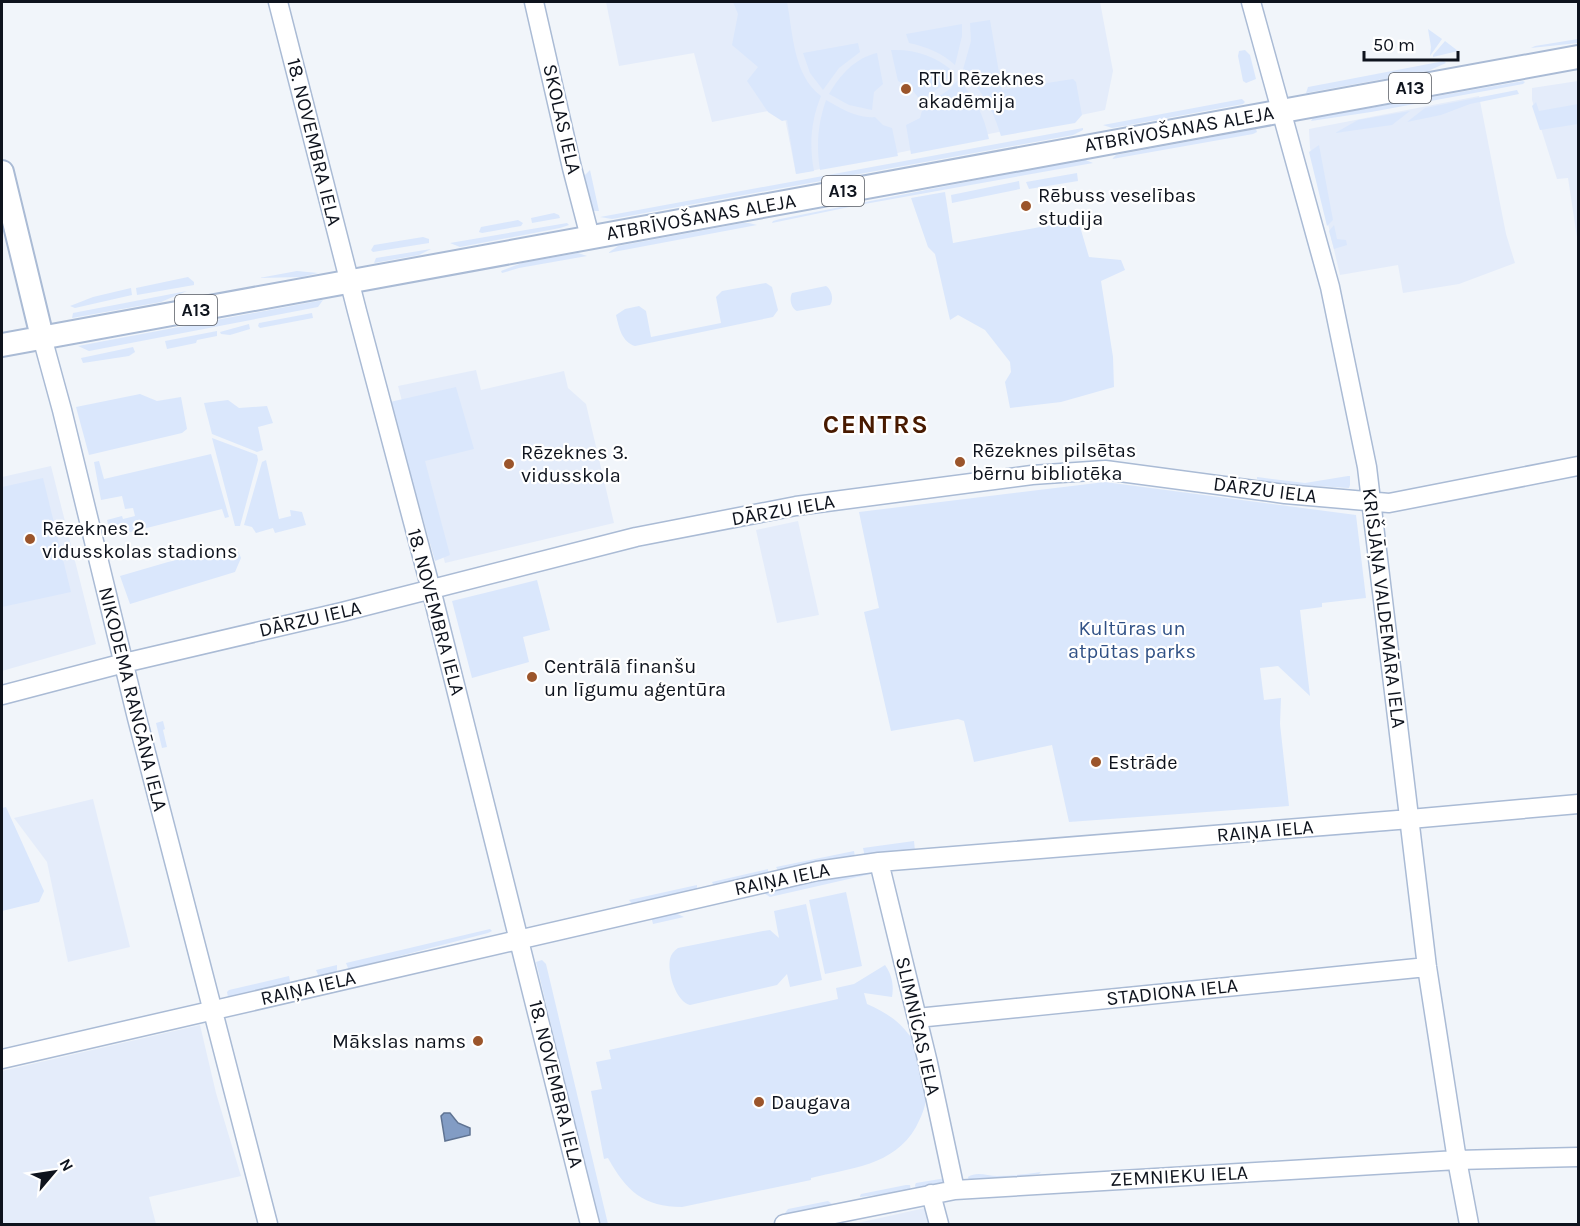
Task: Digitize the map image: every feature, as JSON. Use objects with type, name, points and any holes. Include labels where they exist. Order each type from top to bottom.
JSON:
[{"type":"main road","name":"ATBRĪVOŠANAS ALEJA","points":[[2,345],[1578,57]]},
{"type":"main road","name":"NIKODEMA RANCĀNA IELA","points":[[2,172],[42,337]]},
{"type":"street","name":"18. NOVEMBRA IELA","points":[[278,2],[431,589],[590,1224]]},
{"type":"street","name":"SKOLAS IELA","points":[[534,2],[590,237]]},
{"type":"street","name":"KRIŠJĀŅA VALDEMĀRA IELA","points":[[1251,2],[1330,287],[1367,468],[1427,967],[1469,1224]]},
{"type":"street","name":"NIKODEMA RANCĀNA IELA","points":[[42,337],[62,410],[123,663],[268,1224]]},
{"type":"street","name":"DĀRZU IELA","points":[[2,694],[636,537],[796,506],[1032,475],[1105,470],[1285,494],[1389,503],[1578,466]]},
{"type":"street","name":"RAIŅA IELA","points":[[2,1059],[817,871],[879,862],[1578,804]]},
{"type":"street","name":"SLIMNĪCAS IELA","points":[[879,862],[956,1190]]},
{"type":"street","name":"STADIONA IELA","points":[[916,1018],[1427,967]]},
{"type":"street","name":"ZEMNIEKU IELA","points":[[784,1224],[956,1190],[1457,1160],[1578,1157]]},
{"type":"street","points":[[931,1194],[939,1224]]},
{"type":"shaded area","name":"RTU Rēzeknes akadēmija","points":[[606,2],[1100,2],[1113,71],[1105,110],[796,174],[783,108],[712,122],[694,53],[619,66]]},
{"type":"shaded area","points":[[1578,81],[1578,244],[1568,178],[1557,179],[1532,100],[1532,88]]},
{"type":"shaded area","points":[[1479,96],[1506,234],[1515,263],[1459,284],[1403,293],[1398,265],[1340,275],[1310,148],[1309,129]]},
{"type":"shaded area","name":"Rēzeknes 3. vidusskola","points":[[476,370],[481,390],[564,371],[568,388],[586,404],[614,523],[445,563],[398,386]]},
{"type":"shaded area","points":[[51,466],[96,644],[2,671],[2,477]]},
{"type":"shaded area","points":[[798,521],[819,615],[777,623],[756,530]]},
{"type":"shaded area","points":[[93,799],[130,947],[68,962],[47,862],[14,818]]},
{"type":"shaded area","points":[[200,1025],[216,1093],[241,1176],[149,1197],[156,1224],[2,1224],[2,1071]]},
{"type":"shaded area","points":[[925,1208],[930,1224],[853,1224]]},
{"type":"green space","points":[[733,2],[787,2],[793,40],[800,65],[805,77],[821,96],[812,133],[814,171],[796,174],[787,120],[782,121],[768,112],[747,81],[758,67],[732,45],[738,14]]},
{"type":"green space","points":[[990,20],[1002,90],[1073,79],[1076,82],[1082,115],[1075,123],[1001,136],[986,101],[976,86],[962,73],[971,41],[970,23]]},
{"type":"green space","points":[[962,24],[962,36],[955,65],[934,51],[909,43],[906,34]]},
{"type":"green space","points":[[1428,29],[1442,39],[1430,56],[1431,47]]},
{"type":"green space","points":[[1578,39],[1578,43],[1531,48],[1535,46]]},
{"type":"green space","points":[[1445,41],[1458,51],[1433,57],[1433,55]]},
{"type":"green space","points":[[858,43],[860,52],[839,68],[823,90],[810,73],[803,53]]},
{"type":"green space","points":[[891,50],[924,54],[953,71],[940,87],[921,101],[910,87],[898,81]]},
{"type":"green space","points":[[1245,50],[1250,55],[1256,79],[1246,83],[1243,81],[1238,56],[1239,51]]},
{"type":"green space","points":[[877,53],[883,84],[874,92],[872,110],[849,105],[829,94],[849,68],[869,55]]},
{"type":"green space","points":[[1444,61],[1446,63],[1428,71],[1306,93],[1308,87]]},
{"type":"green space","points":[[958,80],[978,107],[989,139],[911,154],[906,125],[920,118],[923,107],[950,89]]},
{"type":"green space","points":[[1525,82],[1523,84],[1311,121],[1313,118]]},
{"type":"green space","points":[[1517,90],[1519,94],[1470,104],[1441,115],[1407,122],[1425,108]]},
{"type":"green space","points":[[1242,99],[1245,102],[1243,104],[1112,128],[1103,125]]},
{"type":"green space","points":[[826,100],[856,115],[875,117],[883,125],[892,128],[898,156],[820,170],[818,134]]},
{"type":"green space","points":[[1536,102],[1539,111],[1578,104],[1578,124],[1540,130],[1532,106]]},
{"type":"green space","points":[[1410,111],[1392,125],[1335,133],[1358,120]]},
{"type":"green space","points":[[1083,128],[1073,135],[612,219],[600,217]]},
{"type":"green space","points":[[1256,129],[1257,132],[1253,134],[1112,159],[1116,155]]},
{"type":"green space","points":[[1319,145],[1333,220],[1327,226],[1309,152]]},
{"type":"green space","points":[[1083,159],[1093,163],[772,223],[780,219]]},
{"type":"green space","points":[[590,170],[599,211],[594,211],[592,208],[584,176]]},
{"type":"green space","points":[[1077,173],[1078,181],[1029,189],[1026,182]]},
{"type":"green space","points":[[1019,181],[1020,189],[952,203],[951,195]]},
{"type":"green space","points":[[945,192],[953,243],[1078,220],[1089,257],[1121,260],[1125,270],[1101,281],[1113,357],[1114,387],[1061,402],[1010,408],[1005,382],[1011,372],[1010,362],[985,330],[958,315],[950,320],[935,254],[928,247],[911,198]]},
{"type":"green space","points":[[554,213],[560,218],[532,223],[531,218]]},
{"type":"green space","points":[[518,220],[523,223],[521,226],[479,232],[481,227]]},
{"type":"green space","points":[[567,223],[569,225],[560,228],[460,247],[450,243]]},
{"type":"green space","points":[[743,223],[757,225],[608,253],[618,246]]},
{"type":"green space","points":[[1334,225],[1337,239],[1346,240],[1347,245],[1334,249],[1329,231]]},
{"type":"green space","points":[[423,237],[429,239],[429,243],[373,252],[371,250],[374,245]]},
{"type":"green space","points":[[431,249],[419,255],[374,263],[376,258]]},
{"type":"green space","points":[[578,253],[587,256],[502,273],[501,271],[522,263]]},
{"type":"green space","points":[[297,271],[318,273],[301,277],[259,278]]},
{"type":"green space","points":[[188,277],[194,285],[137,295],[136,288]]},
{"type":"green space","points":[[766,283],[772,287],[778,310],[773,317],[635,346],[624,338],[618,325],[616,315],[625,309],[639,306],[646,311],[651,337],[721,323],[716,297],[722,291]]},
{"type":"green space","points":[[826,286],[832,295],[830,305],[797,311],[793,308],[792,293]]},
{"type":"green space","points":[[131,288],[132,295],[75,308],[70,306],[93,297]]},
{"type":"green space","points":[[187,291],[161,302],[72,318],[73,313]]},
{"type":"green space","points":[[323,300],[318,307],[89,351],[78,346]]},
{"type":"green space","points":[[312,313],[313,318],[260,328],[258,326],[259,323]]},
{"type":"green space","points":[[249,324],[250,329],[230,335],[220,332]]},
{"type":"green space","points":[[217,331],[217,336],[167,349],[165,341]]},
{"type":"green space","points":[[133,347],[135,352],[129,356],[83,363],[81,358]]},
{"type":"green space","points":[[456,387],[474,449],[425,461],[450,555],[435,561],[390,402]]},
{"type":"green space","points":[[140,394],[157,401],[181,397],[187,429],[182,433],[89,455],[76,407]]},
{"type":"green space","points":[[228,400],[239,408],[267,406],[273,423],[258,427],[263,450],[257,452],[212,434],[204,403]]},
{"type":"green space","points":[[212,438],[257,455],[258,460],[240,526],[235,526]]},
{"type":"green space","points":[[211,454],[229,517],[225,518],[222,509],[111,537],[107,520],[122,516],[123,519],[135,516],[133,508],[125,509],[122,496],[101,500],[94,462],[99,461],[104,479]]},
{"type":"green space","points":[[266,460],[279,519],[291,516],[290,510],[302,512],[306,525],[275,533],[273,528],[256,533],[252,527],[244,525],[262,462]]},
{"type":"green space","points":[[1350,476],[1349,488],[1283,484],[1257,479],[1257,477],[1305,483]]},
{"type":"green space","name":"Rēzeknes 2. vidusskolas stadions","points":[[43,478],[71,592],[2,607],[2,487]]},
{"type":"green space","name":"Kultūras un atpūtas parks","points":[[1105,482],[1356,515],[1366,598],[1322,603],[1322,607],[1300,610],[1310,696],[1278,666],[1260,668],[1264,700],[1281,698],[1280,724],[1289,806],[1069,822],[1052,745],[974,762],[964,721],[958,719],[891,731],[864,612],[879,608],[859,512]]},
{"type":"green space","points":[[236,546],[241,558],[235,572],[130,604],[120,576]]},
{"type":"green space","points":[[537,580],[550,630],[523,637],[529,662],[472,678],[452,601]]},
{"type":"green space","points":[[163,721],[167,747],[162,748],[156,723]]},
{"type":"green space","points":[[6,807],[44,891],[39,902],[2,911],[2,808]]},
{"type":"green space","points":[[1389,829],[1391,831],[1309,838],[1309,835]]},
{"type":"green space","points":[[914,841],[915,851],[865,857],[863,848]]},
{"type":"green space","points":[[854,851],[855,857],[778,870],[776,867]]},
{"type":"green space","points":[[768,869],[768,872],[714,886],[712,882]]},
{"type":"green space","points":[[872,870],[875,873],[770,897],[761,891],[761,889]]},
{"type":"green space","points":[[697,885],[697,889],[632,904],[629,900]]},
{"type":"green space","points":[[846,892],[862,966],[825,974],[809,900]]},
{"type":"green space","points":[[806,904],[822,980],[790,987],[787,974],[777,985],[690,1005],[685,1003],[677,993],[669,965],[671,956],[678,948],[770,930],[779,938],[774,911]]},
{"type":"green space","points":[[671,911],[684,917],[653,924],[651,916]]},
{"type":"green space","points":[[490,929],[492,931],[488,933],[350,969],[346,963]]},
{"type":"green space","points":[[542,960],[546,964],[608,1224],[599,1224],[536,962]]},
{"type":"green space","points":[[337,965],[337,972],[319,977],[316,970]]},
{"type":"green space","name":"Daugava","points":[[885,965],[892,980],[892,997],[864,993],[867,1004],[895,1020],[917,1046],[926,1091],[923,1113],[916,1127],[896,1150],[883,1158],[856,1168],[811,1178],[811,1180],[682,1207],[657,1204],[638,1195],[622,1180],[608,1158],[604,1159],[591,1091],[602,1089],[596,1062],[611,1059],[609,1050],[838,999],[836,988],[854,984]]},
{"type":"green space","points":[[289,976],[288,984],[228,997],[229,990]]},
{"type":"green space","points":[[1041,1172],[969,1182],[968,1177],[978,1174],[1003,1176]]},
{"type":"green space","points":[[946,1178],[944,1184],[916,1190],[916,1183]]},
{"type":"green space","points":[[910,1185],[911,1191],[860,1197],[861,1194]]},
{"type":"green space","points":[[828,1201],[832,1204],[787,1218],[785,1213],[788,1209]]},
{"type":"water","points":[[444,1113],[450,1113],[458,1123],[470,1128],[470,1135],[445,1141],[441,1116]]},
{"type":"place","name":"RTU Rēzeknes akadēmija","points":[[906,89]]},
{"type":"place","name":"Rēbuss veselības studija","points":[[1026,206]]},
{"type":"place","name":"Rēzeknes pilsētas bērnu bibliotēka","points":[[960,462]]},
{"type":"place","name":"Rēzeknes 3. vidusskola","points":[[509,464]]},
{"type":"place","name":"Rēzeknes 2. vidusskolas stadions","points":[[30,539]]},
{"type":"place","name":"Centrālā finanšu un līgumu aģentūra","points":[[532,677]]},
{"type":"place","name":"Estrāde","points":[[1096,762]]},
{"type":"place","name":"Mākslas nams","points":[[478,1041]]},
{"type":"place","name":"Daugava","points":[[759,1102]]},
{"type":"district","name":"CENTRS","points":[[876,424]]}]
